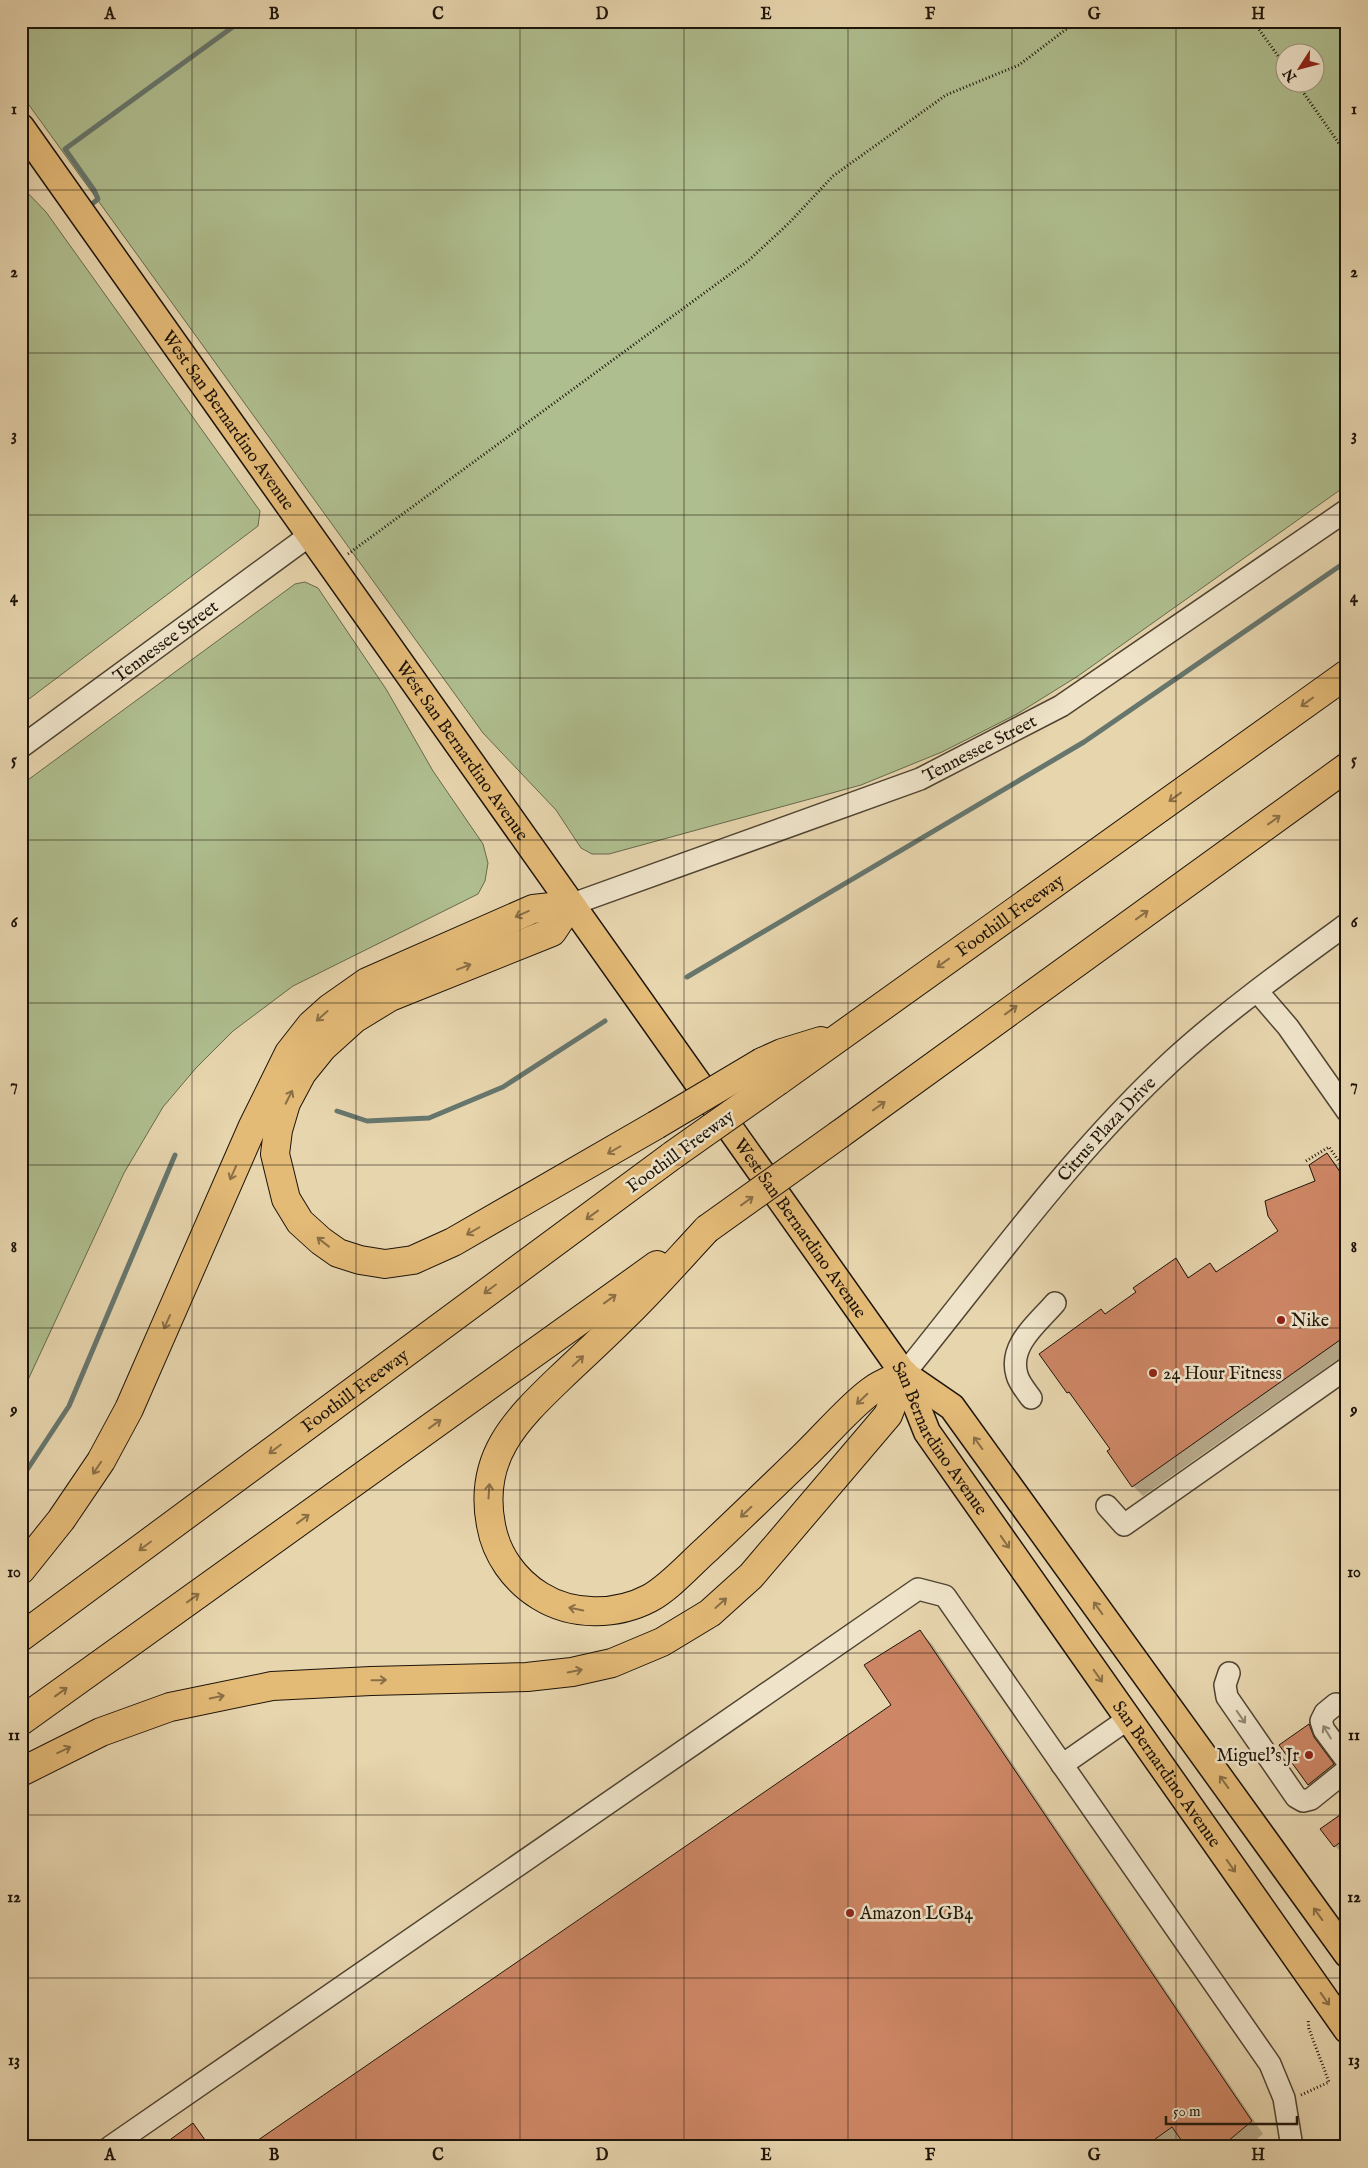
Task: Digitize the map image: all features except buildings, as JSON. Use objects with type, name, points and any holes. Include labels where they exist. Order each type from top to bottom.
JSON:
[{"type":"highway","name":"Foothill Freeway","points":[[21,1637],[673,1155],[770,1071],[844,1034],[1347,674]]},
{"type":"highway","points":[[21,1721],[840,1134],[1347,767]]},
{"type":"highway","points":[[570,905],[552,932],[390,997],[354,1019],[323,1046],[302,1073],[286,1103],[278,1130],[275,1154],[286,1199],[300,1222],[321,1241],[338,1253],[360,1260],[385,1264],[414,1260],[454,1242],[656,1125],[770,1071]]},
{"type":"highway","points":[[21,1570],[62,1520],[101,1461],[129,1408],[252,1128],[289,1053],[312,1025],[330,1008],[367,982],[533,909],[570,905]]},
{"type":"highway","points":[[707,1229],[625,1316],[524,1411],[510,1431],[496,1457],[490,1483],[488,1509],[493,1536],[502,1558],[516,1577],[534,1592],[554,1605],[589,1611],[624,1609],[652,1597],[687,1568],[738,1520],[871,1390],[904,1374]]},
{"type":"highway","points":[[21,1772],[101,1732],[170,1707],[282,1685],[371,1680],[527,1677],[572,1672],[612,1663],[662,1642],[710,1613],[751,1576],[888,1415],[904,1374]]},
{"type":"main road","name":"West San Bernardino Avenue","points":[[21,127],[570,905],[904,1374]]},
{"type":"main road","name":"San Bernardino Avenue","points":[[904,1374],[927,1432],[1347,2030]]},
{"type":"main road","name":"San Bernardino Avenue","points":[[904,1374],[952,1407],[1347,1954]]},
{"type":"street","name":"Tennessee Street","points":[[570,905],[920,779],[1061,706],[1347,510]]},
{"type":"street","name":"Tennessee Street","points":[[21,747],[310,536]]},
{"type":"street","name":"Citrus Plaza Drive","points":[[904,1374],[1090,1145],[1174,1059],[1257,991],[1347,924]]},
{"type":"street","points":[[1257,991],[1288,1027],[1347,1111]]},
{"type":"street","points":[[1031,1398],[1017,1376],[1014,1359],[1022,1341],[1055,1303]]},
{"type":"street","points":[[1107,1506],[1124,1525],[1347,1368]]},
{"type":"street","points":[[110,2147],[918,1589],[945,1596],[1270,2064],[1284,2096],[1292,2147]]},
{"type":"street","points":[[1229,1673],[1225,1685],[1227,1697],[1296,1797],[1303,1801],[1311,1799],[1347,1770]]},
{"type":"street","points":[[1336,1704],[1325,1713],[1321,1721],[1324,1730],[1347,1761]]},
{"type":"street","points":[[1062,1765],[1128,1719]]},
{"type":"path","points":[[332,566],[748,262],[789,223],[833,176],[946,95],[1019,65],[1077,21]]},
{"type":"path","points":[[1253,21],[1276,53]]},
{"type":"path","points":[[1303,92],[1347,155]]},
{"type":"path","points":[[1306,1161],[1329,1146],[1347,1173]]},
{"type":"path","points":[[1284,2096],[1301,2095],[1329,2082],[1309,2029],[1308,2019]]},
{"type":"green space","points":[[21,21],[1347,21],[1347,485],[1078,676],[1017,714],[942,752],[861,785],[609,854],[592,854],[581,848],[556,810],[483,733],[21,94]]},
{"type":"green space","points":[[21,186],[46,212],[260,511],[258,526],[21,705]]},
{"type":"green space","points":[[305,582],[318,588],[386,689],[433,771],[483,844],[488,863],[485,881],[478,894],[293,986],[233,1031],[196,1068],[163,1107],[124,1173],[21,1395],[21,785],[295,584]]},
{"type":"waterway","points":[[92,204],[98,199],[94,190],[65,149],[241,21]]},
{"type":"waterway","points":[[687,977],[1084,742],[1347,561]]},
{"type":"waterway","points":[[337,1111],[367,1121],[429,1118],[503,1087],[605,1021]]},
{"type":"waterway","points":[[21,1479],[69,1406],[175,1155]]},
{"type":"place","name":"Nike","points":[[1281,1320]]},
{"type":"place","name":"24 Hour Fitness","points":[[1153,1373]]},
{"type":"place","name":"Miguel's Jr","points":[[1309,1755]]},
{"type":"place","name":"Amazon LGB4","points":[[850,1913]]}]
